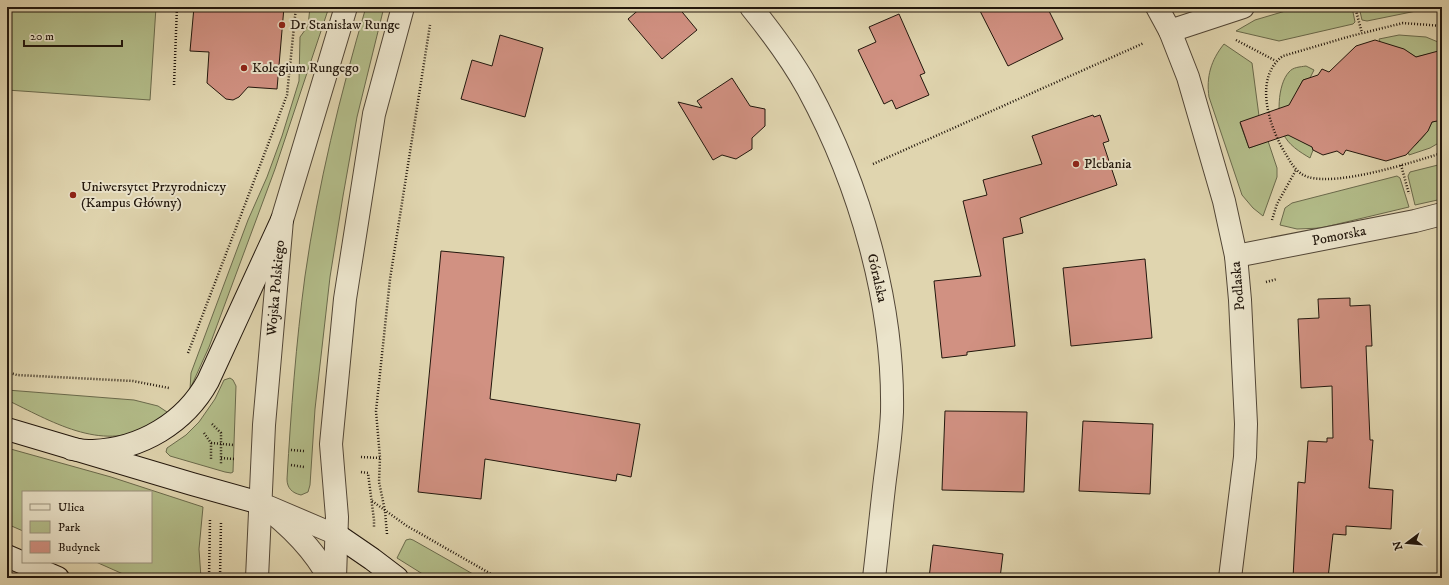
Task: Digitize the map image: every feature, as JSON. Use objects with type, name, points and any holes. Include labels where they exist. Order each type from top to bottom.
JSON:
[{"type":"street","name":"Wojska Polskiego","points":[[257,578],[262,455],[268,368],[282,220],[346,7]]},
{"type":"street","points":[[335,578],[337,535],[332,462],[334,409],[345,298],[374,114],[403,7]]},
{"type":"street","name":"Góralska","points":[[751,7],[790,59],[808,89],[836,147],[870,246],[879,282],[885,315],[891,371],[892,413],[874,578]]},
{"type":"street","name":"Podlaska","points":[[1157,7],[1170,31],[1188,77],[1224,202],[1236,256],[1240,300],[1246,424],[1245,457],[1230,578]]},
{"type":"street","points":[[1170,31],[1243,7]]},
{"type":"street","name":"Pomorska","points":[[1236,256],[1416,221],[1442,214]]},
{"type":"street","points":[[72,449],[92,451],[122,448],[159,432],[185,412],[208,381],[282,220]]},
{"type":"street","points":[[7,430],[260,503],[298,537],[320,562],[329,578]]},
{"type":"street","points":[[337,535],[397,578]]},
{"type":"street","points":[[7,556],[22,562]]},
{"type":"street","points":[[23,563],[58,578]]},
{"type":"lane","points":[[260,503],[337,535]]},
{"type":"path","points":[[174,85],[177,7]]},
{"type":"path","points":[[185,360],[287,95],[296,7]]},
{"type":"path","points":[[1355,7],[1362,33]]},
{"type":"path","points":[[1442,26],[1403,23],[1362,33],[1283,56],[1276,61],[1272,67],[1268,78],[1266,97],[1272,128],[1282,148],[1296,170],[1307,177],[1323,179],[1348,177],[1401,165],[1442,153]]},
{"type":"path","points":[[387,539],[385,511],[379,482],[380,458],[376,411],[384,326],[399,216],[430,24]]},
{"type":"path","points":[[847,176],[1170,31]]},
{"type":"path","points":[[1401,165],[1408,191]]},
{"type":"path","points":[[1261,251],[1277,204],[1296,170]]},
{"type":"path","points":[[7,372],[17,375],[133,381],[173,389]]},
{"type":"path","points":[[211,443],[262,455],[332,462],[380,458]]},
{"type":"path","points":[[221,458],[262,455],[332,462],[368,473],[374,520]]},
{"type":"path","points":[[372,500],[407,526],[498,578]]},
{"type":"green space","points":[[7,7],[156,7],[150,100],[7,90]]},
{"type":"green space","points":[[310,7],[329,7],[275,169],[209,347],[190,389],[191,373],[248,220],[267,177],[282,136],[299,81],[300,37],[308,26]]},
{"type":"green space","points":[[366,7],[384,7],[357,117],[343,196],[330,277],[315,409],[310,485],[308,492],[301,495],[291,490],[287,479],[294,377],[305,276],[323,174],[347,73]]},
{"type":"green space","points":[[1299,7],[1352,7],[1355,22],[1353,24],[1279,41],[1236,31],[1255,20]]},
{"type":"green space","points":[[1359,7],[1436,7],[1367,21],[1362,20]]},
{"type":"green space","points":[[1399,35],[1426,37],[1438,42],[1442,51],[1416,57],[1399,48],[1381,44],[1379,39]]},
{"type":"green space","points":[[1224,44],[1252,63],[1259,116],[1240,123],[1249,148],[1268,141],[1277,168],[1277,177],[1263,216],[1253,208],[1242,195],[1209,97],[1208,83],[1210,69]]},
{"type":"green space","points":[[1306,66],[1314,70],[1310,78],[1303,80],[1298,89],[1303,142],[1312,146],[1313,150],[1310,158],[1295,148],[1285,137],[1281,127],[1279,111],[1280,93],[1285,78],[1292,69]]},
{"type":"green space","points":[[1442,120],[1442,141],[1430,148],[1409,155],[1408,150],[1416,145],[1422,138],[1432,122]]},
{"type":"green space","points":[[1442,164],[1442,199],[1415,205],[1408,176],[1410,172]]},
{"type":"green space","points":[[1397,176],[1400,178],[1409,207],[1321,228],[1297,229],[1280,225],[1285,208],[1292,203]]},
{"type":"green space","points":[[230,378],[236,386],[233,472],[225,472],[170,456],[166,452],[167,448],[186,435],[199,422],[215,399],[224,380]]},
{"type":"green space","points":[[7,390],[134,400],[158,406],[167,412],[156,422],[130,433],[112,436],[94,435],[76,431],[58,424],[7,400]]},
{"type":"green space","points":[[7,448],[111,477],[203,507],[199,549],[201,578],[132,578],[98,563],[152,563],[152,491],[22,491],[22,531],[7,524]]},
{"type":"green space","points":[[410,539],[480,578],[429,578],[397,558],[406,540]]},
{"type":"building","name":"Kolegium Rungego","points":[[194,7],[284,7],[277,89],[248,87],[239,97],[233,100],[226,99],[207,83],[209,52],[190,51]]},
{"type":"building","points":[[642,7],[678,7],[697,30],[662,59],[628,19]]},
{"type":"building","points":[[978,7],[1047,7],[1063,39],[1008,66]]},
{"type":"building","points":[[899,14],[925,73],[920,75],[929,95],[896,109],[892,100],[884,104],[858,50],[876,42],[869,27]]},
{"type":"building","points":[[500,35],[543,48],[525,117],[461,99],[472,60],[492,66]]},
{"type":"building","points":[[1375,40],[1404,49],[1416,57],[1442,50],[1442,120],[1432,122],[1428,131],[1406,155],[1386,161],[1346,150],[1343,155],[1337,151],[1323,155],[1313,150],[1312,147],[1288,135],[1249,148],[1240,122],[1289,105],[1303,80],[1318,75],[1322,69],[1329,72],[1356,46]]},
{"type":"building","points":[[732,78],[750,106],[765,109],[765,126],[752,138],[752,149],[736,159],[722,155],[713,160],[678,102],[702,108],[697,101]]},
{"type":"building","points":[[1093,115],[1094,117],[1100,115],[1109,141],[1103,143],[1117,185],[1020,218],[1023,233],[1003,238],[1015,346],[967,352],[967,355],[942,358],[934,281],[981,276],[963,201],[987,195],[983,180],[1042,164],[1032,136]]},
{"type":"building","points":[[441,251],[504,257],[490,399],[640,424],[631,477],[617,474],[616,481],[485,459],[481,499],[418,492]]},
{"type":"building","points":[[1145,259],[1152,338],[1071,346],[1063,268]]},
{"type":"building","points":[[1350,298],[1350,306],[1370,305],[1372,346],[1366,346],[1370,440],[1373,440],[1369,488],[1393,490],[1391,529],[1346,526],[1346,535],[1333,534],[1328,578],[1293,578],[1298,482],[1305,483],[1308,441],[1327,442],[1327,438],[1333,438],[1332,386],[1301,388],[1298,319],[1319,318],[1318,299]]},
{"type":"building","points":[[945,411],[1027,412],[1024,492],[942,490]]},
{"type":"building","points":[[1083,421],[1153,424],[1150,494],[1079,491]]},
{"type":"building","points":[[933,545],[1003,554],[1000,578],[929,578]]},
{"type":"place","name":"Dr Stanisław Runge","points":[[282,25]]},
{"type":"place","name":"Kolegium Rungego","points":[[244,68]]},
{"type":"place","name":"Plebania","points":[[1076,164]]},
{"type":"place","name":"Uniwersytet Przyrodniczy (Kampus Główny)","points":[[73,195]]}]
